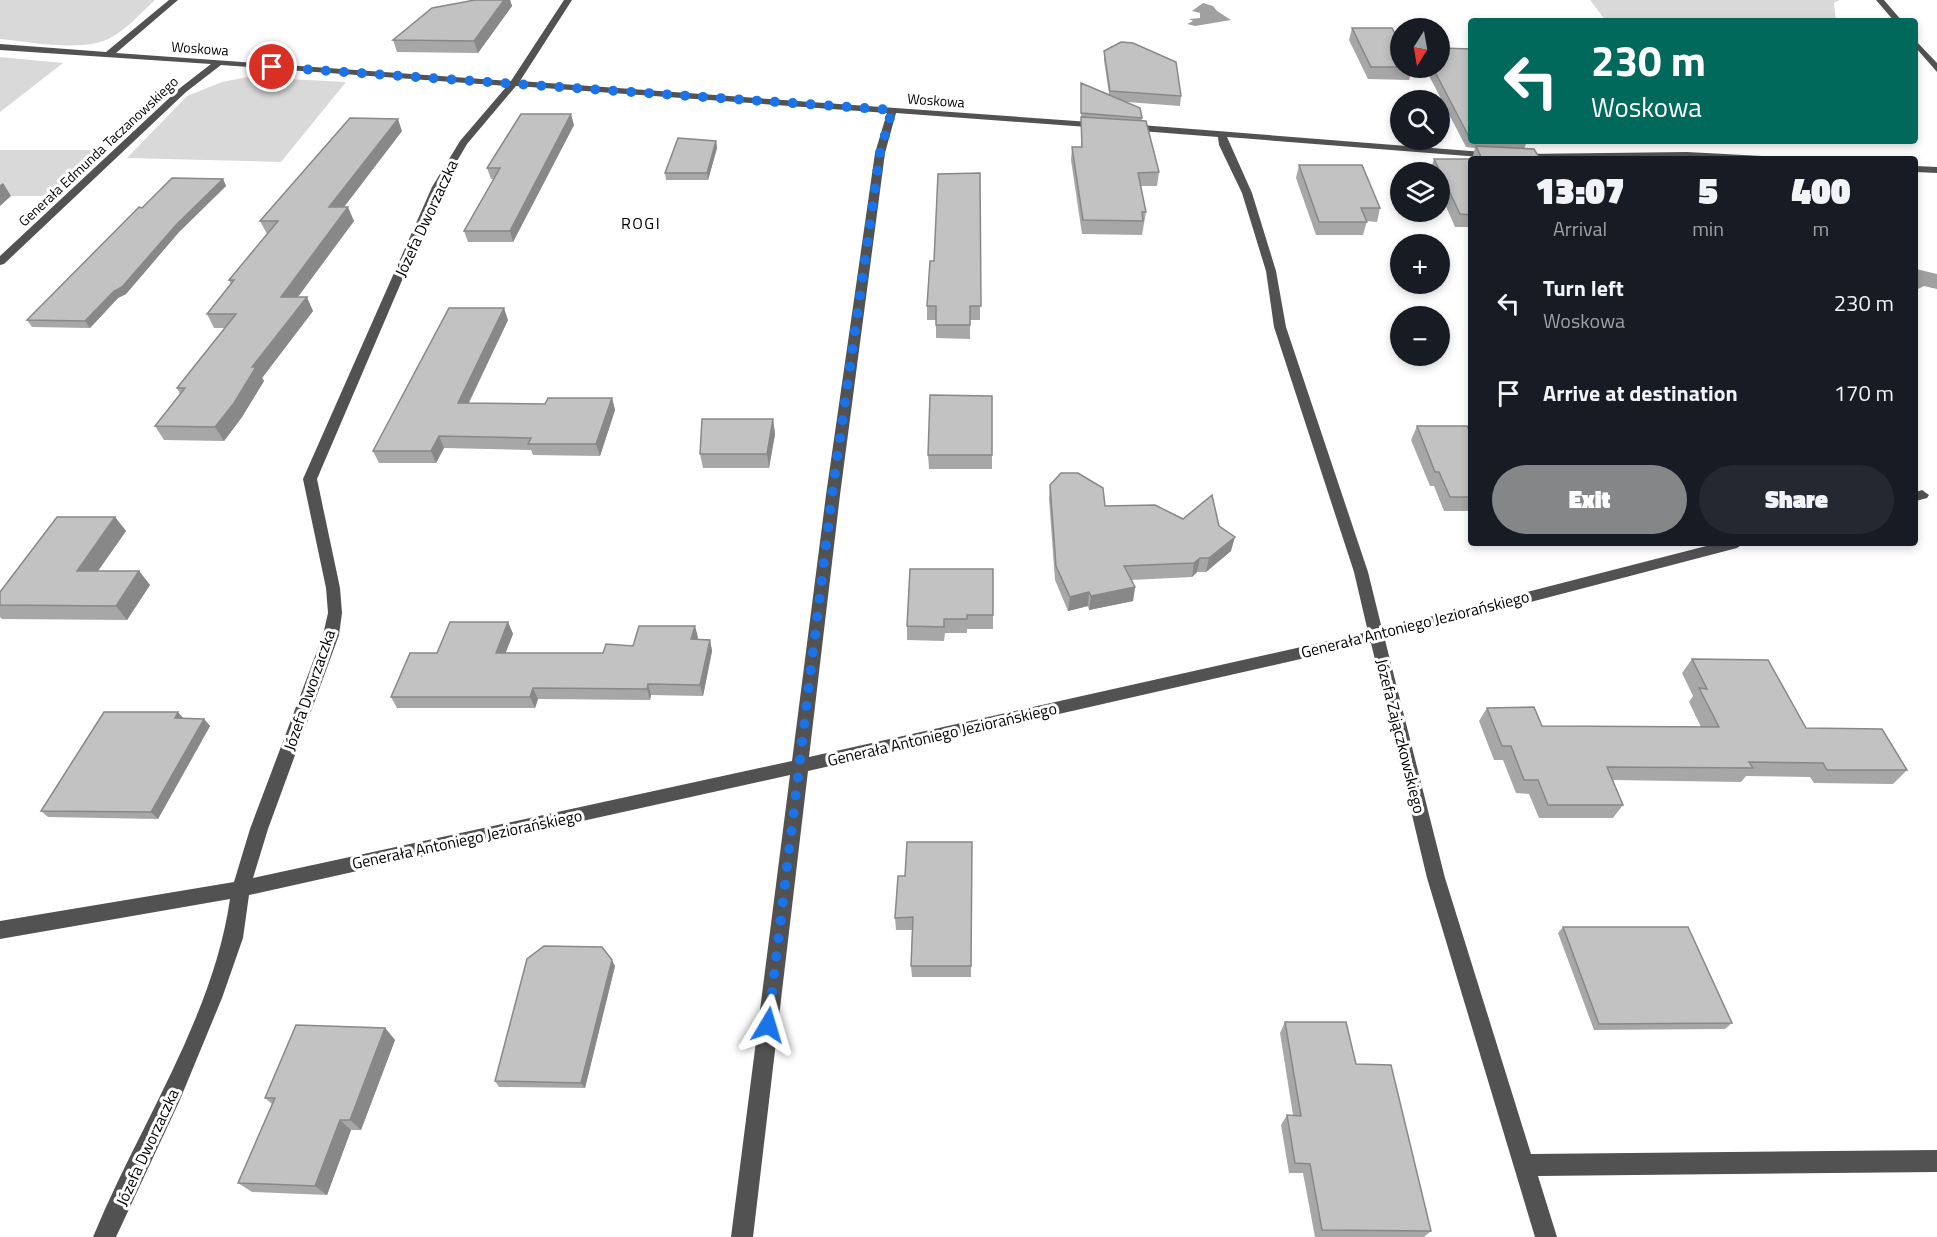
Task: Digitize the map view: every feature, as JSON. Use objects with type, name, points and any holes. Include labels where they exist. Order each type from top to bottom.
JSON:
[{"type":"street","points":[[109,54],[174,0]]},
{"type":"street","name":"Józefa Dworzaczka","points":[[104,1237],[172,1095],[212,998],[234,938],[242,889],[259,830],[331,635],[335,613],[333,588],[310,479],[437,187],[470,133],[522,73],[568,0]]},
{"type":"street","points":[[1880,0],[1895,18]]},
{"type":"street","points":[[1918,45],[1937,69]]},
{"type":"street","name":"Woskowa","points":[[0,47],[1107,126]]},
{"type":"street","name":"Generała Edmunda Taczanowskiego","points":[[0,262],[183,90],[218,63]]},
{"type":"street","points":[[742,1237],[832,495],[880,153],[892,110]]},
{"type":"street","points":[[1119,127],[1516,156]]},
{"type":"street","name":"Józefa Zajączkowskiego","points":[[1222,134],[1224,145],[1248,193],[1271,271],[1280,327],[1361,572],[1437,878],[1546,1237]]},
{"type":"street","points":[[1608,156],[1705,156]]},
{"type":"street","points":[[1918,169],[1937,170]]},
{"type":"street","name":"Generała Antoniego Jeziorańskiego","points":[[0,930],[242,889],[800,766],[1377,636],[1725,546]]},
{"type":"street","points":[[1523,1165],[1937,1161]]},
{"type":"shaded area","points":[[0,0],[155,0],[129,25],[112,37],[101,42],[73,45],[0,39]]},
{"type":"shaded area","points":[[1590,0],[1840,0],[1834,3],[1836,18],[1604,18]]},
{"type":"shaded area","points":[[1203,3],[1213,6],[1231,20],[1195,26],[1187,24],[1193,21],[1189,19],[1200,18],[1200,13],[1192,11]]},
{"type":"shaded area","points":[[0,57],[63,63],[0,112]]},
{"type":"shaded area","points":[[248,77],[346,82],[281,162],[127,158],[187,96],[222,82]]},
{"type":"shaded area","points":[[0,150],[101,150],[53,196],[0,196]]},
{"type":"shaded area","points":[[1918,269],[1937,274],[1937,289],[1924,286],[1918,289]]},
{"type":"building","points":[[475,0],[504,0],[474,41],[393,40],[432,8]]},
{"type":"building","points":[[1352,28],[1390,28],[1390,67],[1371,67]]},
{"type":"building","points":[[1121,42],[1133,43],[1176,62],[1181,96],[1110,91],[1104,51]]},
{"type":"building","points":[[1450,48],[1468,49],[1468,135],[1450,101],[1450,90],[1444,90],[1438,78],[1450,78]]},
{"type":"building","points":[[1081,83],[1140,108],[1142,118],[1081,113]]},
{"type":"building","points":[[521,114],[571,114],[510,231],[464,231],[500,168],[487,168]]},
{"type":"building","points":[[1081,117],[1146,121],[1159,172],[1138,173],[1146,212],[1142,212],[1143,221],[1083,220],[1072,147],[1082,147]]},
{"type":"building","points":[[350,118],[398,119],[329,207],[348,207],[281,297],[307,297],[252,367],[256,367],[234,403],[215,427],[155,426],[185,388],[177,388],[236,314],[207,314],[234,280],[229,280],[278,221],[260,221]]},
{"type":"building","points":[[678,138],[716,141],[707,173],[665,173]]},
{"type":"building","points":[[1476,146],[1534,149],[1538,156],[1481,156]]},
{"type":"building","points":[[1434,159],[1468,159],[1468,215],[1460,214],[1450,193],[1450,162],[1435,162]]},
{"type":"building","points":[[1299,165],[1362,165],[1380,208],[1361,208],[1367,222],[1319,222]]},
{"type":"building","points":[[980,173],[981,306],[970,306],[970,325],[936,325],[936,306],[927,306],[930,261],[934,261],[938,174]]},
{"type":"building","points":[[172,178],[223,179],[176,225],[122,287],[114,291],[85,321],[27,320],[139,207],[142,208]]},
{"type":"building","points":[[449,308],[504,308],[458,403],[545,404],[548,398],[612,398],[596,444],[528,444],[531,438],[439,436],[431,451],[373,451]]},
{"type":"building","points":[[930,395],[992,396],[992,455],[928,455]]},
{"type":"building","points":[[702,419],[773,419],[767,454],[700,454]]},
{"type":"building","points":[[1417,426],[1467,426],[1468,497],[1450,497],[1439,472],[1435,472]]},
{"type":"building","points":[[1061,473],[1078,473],[1103,488],[1105,506],[1155,505],[1183,519],[1212,495],[1219,526],[1235,537],[1209,558],[1200,558],[1194,563],[1124,566],[1135,587],[1091,596],[1089,592],[1070,597],[1056,566],[1050,485]]},
{"type":"building","points":[[57,517],[115,517],[77,571],[139,571],[116,606],[0,605],[0,592]]},
{"type":"building","points":[[910,569],[993,569],[993,615],[967,615],[967,619],[944,619],[944,627],[907,626]]},
{"type":"building","points":[[450,622],[508,622],[496,653],[603,653],[606,644],[633,646],[639,626],[695,626],[691,639],[710,640],[700,685],[648,684],[647,689],[533,688],[530,697],[391,697],[410,653],[437,653]]},
{"type":"building","points":[[1692,659],[1768,660],[1806,728],[1882,729],[1907,770],[1827,770],[1823,763],[1749,762],[1753,768],[1607,767],[1623,805],[1548,805],[1538,780],[1524,780],[1511,746],[1502,746],[1487,708],[1534,707],[1542,726],[1719,727],[1699,688],[1707,689]]},
{"type":"building","points":[[104,712],[178,712],[175,718],[204,719],[151,812],[41,811]]},
{"type":"building","points":[[907,842],[972,842],[971,966],[911,966],[913,917],[895,918],[898,876],[905,876]]},
{"type":"building","points":[[1563,927],[1688,927],[1732,1023],[1599,1024]]},
{"type":"building","points":[[544,946],[602,947],[612,960],[581,1083],[495,1081],[527,959]]},
{"type":"building","points":[[1285,1022],[1346,1022],[1356,1064],[1391,1065],[1431,1231],[1322,1230],[1310,1164],[1295,1163],[1287,1115],[1301,1116]]},
{"type":"building","points":[[296,1025],[385,1028],[350,1120],[340,1120],[315,1186],[238,1183],[275,1098],[265,1098]]},
{"type":"district","name":"ROGI","points":[[641,223]]},
{"type":"route","points":[[272,67],[892,110],[880,153],[854,352],[832,495],[768,1025]]}]
